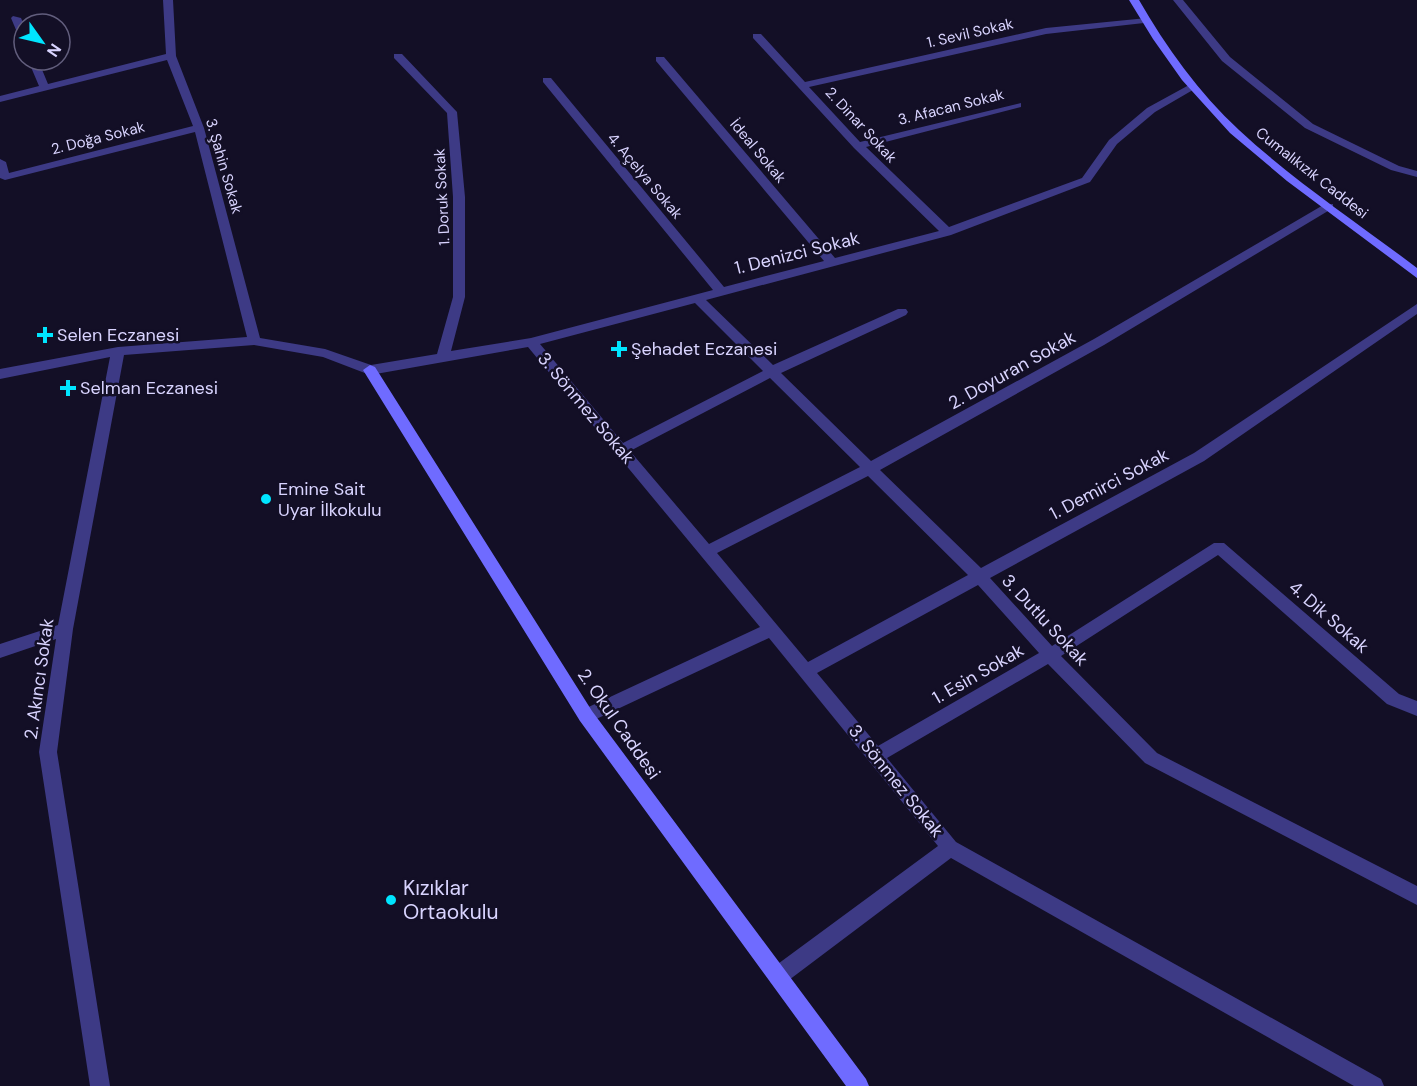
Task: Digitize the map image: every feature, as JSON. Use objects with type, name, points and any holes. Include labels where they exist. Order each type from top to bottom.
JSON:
[{"type":"main road","name":"Cumalıkızık Caddesi","points":[[1134,0],[1144,20],[1192,87],[1249,145],[1417,274]]},
{"type":"main road","name":"2. Okul Caddesi","points":[[370,370],[586,716],[859,1086]]},
{"type":"street","name":"3. Şahin Sokak","points":[[168,0],[171,56],[199,128],[254,341]]},
{"type":"street","points":[[1178,0],[1226,59],[1309,126],[1395,168],[1417,174]]},
{"type":"street","name":"1. Sevil Sokak","points":[[803,85],[1046,31],[1144,20]]},
{"type":"street","name":"2. Dinar Sokak","points":[[757,36],[858,146],[947,232]]},
{"type":"street","points":[[0,99],[171,56]]},
{"type":"street","name":"1. Doruk Sokak","points":[[398,56],[452,112],[459,197],[459,297],[443,357]]},
{"type":"street","name":"İdeal Sokak","points":[[660,59],[833,263]]},
{"type":"street","points":[[38,72],[45,88]]},
{"type":"street","name":"4. Açelya Sokak","points":[[547,80],[721,291]]},
{"type":"street","name":"1. Denizci Sokak","points":[[370,370],[531,342],[947,232],[1086,180],[1113,142],[1151,110],[1192,87]]},
{"type":"street","name":"3. Afacan Sokak","points":[[858,146],[1017,105]]},
{"type":"street","name":"2. Doğa Sokak","points":[[0,162],[5,177],[199,128]]},
{"type":"street","name":"2. Doyuran Sokak","points":[[706,552],[871,468],[1099,342],[1329,206]]},
{"type":"street","name":"3. Dutlu Sokak","points":[[698,298],[979,576],[1050,655],[1151,758],[1417,896]]},
{"type":"street","name":"1. Demirci Sokak","points":[[806,671],[1199,457],[1417,308]]},
{"type":"street","points":[[621,450],[773,371],[902,312]]},
{"type":"street","points":[[0,374],[118,351],[254,341],[325,353],[370,370]]},
{"type":"street","name":"3. Sönmez Sokak","points":[[531,342],[806,671],[950,848],[1374,1086]]},
{"type":"street","name":"2. Akıncı Sokak","points":[[100,1086],[48,752],[65,628],[118,351]]},
{"type":"street","name":"1. Esin Sokak","points":[[876,756],[1050,655],[1219,547]]},
{"type":"street","name":"4. Dik Sokak","points":[[1219,547],[1393,699],[1417,710]]},
{"type":"street","points":[[0,651],[65,628]]},
{"type":"street","points":[[586,716],[770,630]]},
{"type":"street","points":[[778,976],[950,848]]},
{"type":"place","name":"Selen Eczanesi","points":[[45,335]]},
{"type":"place","name":"Şehadet Eczanesi","points":[[619,349]]},
{"type":"place","name":"Selman Eczanesi","points":[[68,388]]},
{"type":"place","name":"Emine Sait Uyar İlkokulu","points":[[266,499]]},
{"type":"place","name":"Kızıklar Ortaokulu","points":[[391,900]]}]
